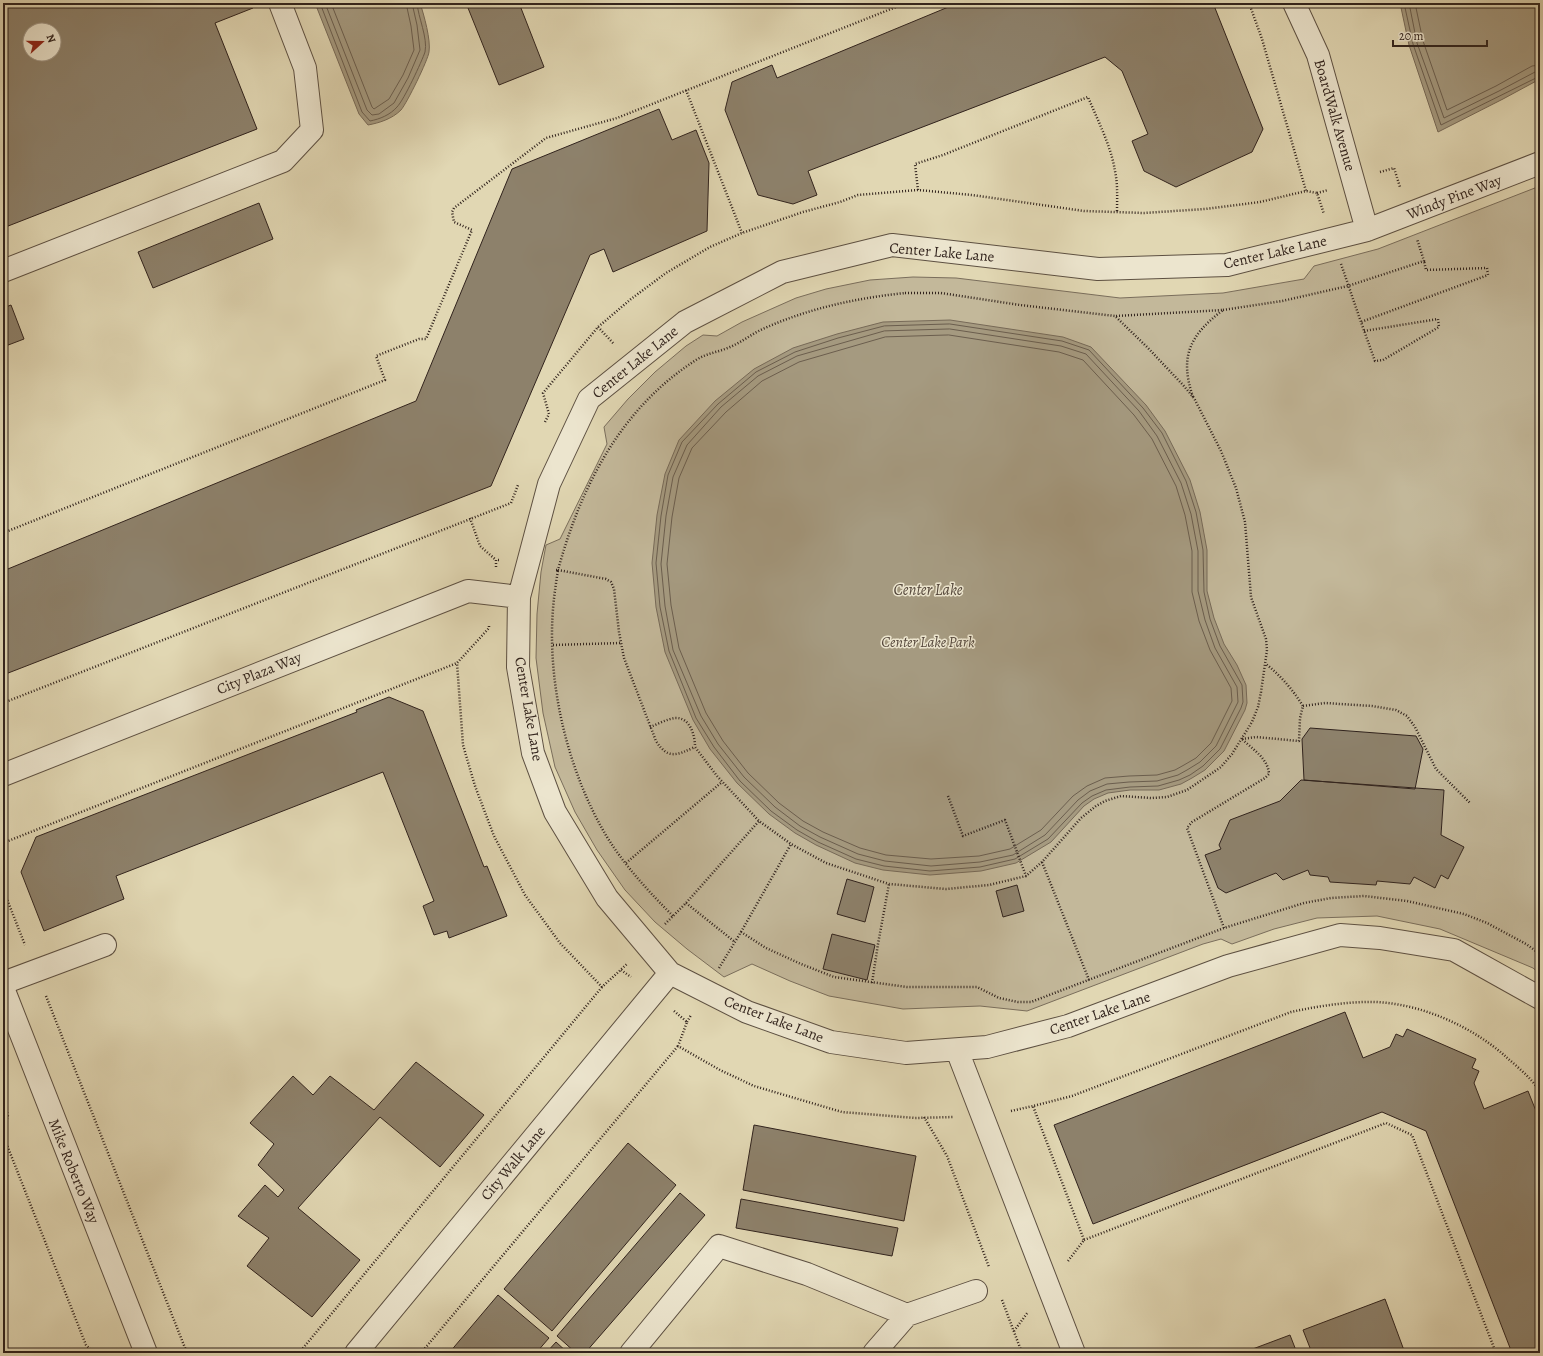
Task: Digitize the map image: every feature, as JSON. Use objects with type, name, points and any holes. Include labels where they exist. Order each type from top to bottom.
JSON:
[{"type":"street","points":[[3,271],[283,161],[312,130],[305,68],[280,3]]},
{"type":"street","name":"BoardWalk Avenue","points":[[1294,3],[1318,55],[1367,230]]},
{"type":"street","name":"Windy Pine Way","points":[[1367,230],[1540,163]]},
{"type":"street","name":"Center Lake Lane","points":[[1367,230],[1227,265],[1098,269],[892,245],[782,272],[685,322],[589,399],[549,484],[519,597],[518,667],[533,753],[555,812],[607,898],[670,973],[747,1012],[831,1042],[906,1053],[987,1047],[1068,1026],[1228,966],[1340,935],[1380,938],[1454,950],[1540,998]]},
{"type":"street","name":"City Plaza Way","points":[[3,775],[468,591],[519,597]]},
{"type":"street","points":[[3,983],[105,945]]},
{"type":"street","name":"City Walk Lane","points":[[356,1353],[670,973]]},
{"type":"street","name":"Mike Roberto Way","points":[[3,988],[146,1353]]},
{"type":"street","points":[[957,1050],[1074,1353]]},
{"type":"street","points":[[631,1353],[719,1246],[807,1274],[907,1315]]},
{"type":"street","points":[[874,1353],[907,1315],[976,1291]]},
{"type":"path","points":[[3,533],[385,380],[376,356],[419,339],[426,339],[472,230],[454,222],[452,212],[454,208],[546,138],[617,118],[906,3]]},
{"type":"path","points":[[1249,3],[1264,46],[1306,191]]},
{"type":"path","points":[[686,90],[742,233]]},
{"type":"path","points":[[918,190],[915,164],[943,155],[1088,97],[1109,148],[1115,170],[1118,188],[1117,212]]},
{"type":"path","points":[[1361,322],[1488,275],[1487,268],[1426,270],[1416,237]]},
{"type":"path","points":[[759,821],[673,916],[645,888],[607,837],[590,803],[568,749],[557,696],[553,645],[553,610],[558,570],[564,548],[582,499],[613,442],[631,418],[670,378],[698,359],[731,347],[763,328],[798,315],[835,304],[868,297],[905,293],[941,293],[1020,305],[1115,316],[1223,310],[1282,301],[1348,286],[1424,261]]},
{"type":"path","points":[[1348,286],[1364,331],[1375,361],[1383,360],[1440,327],[1438,319],[1364,331]]},
{"type":"path","points":[[650,727],[673,718],[684,720],[690,726],[693,733],[695,747],[708,766],[759,821],[791,844],[826,863],[889,884],[946,889],[990,886],[1026,876],[1054,850],[1081,818],[1096,806],[1105,801],[1121,796],[1159,798],[1175,795],[1188,790],[1221,767],[1242,739],[1252,722],[1258,707],[1267,650],[1266,635],[1256,614],[1251,597],[1245,522],[1236,488],[1221,450],[1194,398],[1187,380],[1186,366],[1190,349],[1197,334],[1208,320],[1223,310]]},
{"type":"path","points":[[1115,316],[1171,371],[1194,398]]},
{"type":"path","points":[[543,427],[549,414],[543,393],[579,348]]},
{"type":"path","points":[[3,704],[511,503],[521,479]]},
{"type":"path","points":[[470,518],[480,546],[496,560]]},
{"type":"path","points":[[558,570],[606,579],[611,582],[614,589],[624,658],[656,741],[661,750],[669,754],[677,754],[695,747]]},
{"type":"path","points":[[3,844],[457,663],[489,628]]},
{"type":"path","points":[[553,645],[621,643]]},
{"type":"path","points":[[457,663],[463,745],[475,786],[494,836],[525,895],[560,943],[602,987]]},
{"type":"path","points":[[1242,739],[1256,737],[1299,741],[1300,718],[1303,706],[1276,672],[1265,664]]},
{"type":"path","points":[[1303,706],[1325,703],[1372,706],[1396,710],[1407,716],[1415,727],[1436,769],[1470,803]]},
{"type":"path","points":[[1224,928],[1187,828],[1192,822],[1265,778],[1269,774],[1265,760],[1251,749],[1242,739]]},
{"type":"path","points":[[626,863],[722,782]]},
{"type":"path","points":[[948,796],[963,836],[1005,820],[1026,876]]},
{"type":"path","points":[[686,902],[735,942],[791,844]]},
{"type":"path","points":[[1042,862],[1089,980]]},
{"type":"path","points":[[872,983],[889,884]]},
{"type":"path","points":[[3,889],[187,1353]]},
{"type":"path","points":[[741,932],[766,948],[800,964],[834,977],[907,987],[977,987],[999,998],[1018,1002],[1031,1002],[1224,928],[1304,903],[1331,898],[1364,896],[1407,901],[1469,916],[1499,929],[1540,954]]},
{"type":"path","points":[[298,1353],[602,987],[622,970],[687,1022],[678,1046],[421,1353]]},
{"type":"path","points":[[678,1046],[720,1070],[754,1086],[842,1112],[924,1118],[965,1117],[1020,1110],[1072,1096],[1290,1012],[1327,1005],[1364,1002],[1401,1005],[1460,1024],[1490,1042],[1515,1064],[1540,1092]]},
{"type":"path","points":[[3,1101],[8,1115],[3,1134],[86,1346],[94,1353]]},
{"type":"path","points":[[1033,1106],[1084,1240]]},
{"type":"path","points":[[924,1118],[947,1156],[991,1273]]},
{"type":"path","points":[[1014,1331],[1084,1240],[1386,1123],[1412,1135],[1496,1353]]},
{"type":"path","points":[[1000,1294],[1022,1353]]},
{"type":"green space","name":"Center Lake Park","points":[[1540,186],[1540,974],[1533,968],[1440,929],[1377,916],[1317,918],[1274,929],[1232,944],[1221,939],[1203,944],[1027,1011],[980,1006],[903,1009],[829,996],[752,964],[724,977],[655,922],[625,890],[597,850],[575,812],[555,767],[543,713],[536,658],[537,614],[541,572],[546,545],[560,539],[607,444],[604,427],[628,399],[655,372],[686,346],[703,335],[717,336],[742,322],[796,298],[826,289],[870,280],[913,277],[956,278],[1120,298],[1223,293],[1304,279],[1314,266],[1378,249]]},
{"type":"water","points":[[315,3],[420,3],[428,34],[429,52],[404,106],[394,116],[368,125],[359,114]]},
{"type":"water","points":[[1400,3],[1540,3],[1540,79],[1438,132],[1409,45]]},
{"type":"water","name":"Center Lake","points":[[950,320],[1063,337],[1091,347],[1146,405],[1165,431],[1190,480],[1200,512],[1207,550],[1207,591],[1214,618],[1224,644],[1237,665],[1246,685],[1247,703],[1245,710],[1224,751],[1205,770],[1181,784],[1159,790],[1130,790],[1108,793],[1094,799],[1084,806],[1051,842],[1016,863],[981,871],[930,875],[883,870],[855,863],[816,845],[795,833],[769,814],[737,783],[710,749],[693,720],[665,652],[656,607],[652,563],[657,515],[665,474],[679,440],[715,401],[754,369],[793,348],[837,334],[883,322]]},
{"type":"building","points":[[3,3],[251,3],[253,8],[215,23],[257,129],[3,228]]},
{"type":"building","points":[[466,3],[519,3],[544,67],[499,85]]},
{"type":"building","points":[[958,3],[1213,3],[1263,129],[1252,152],[1176,187],[1144,171],[1132,141],[1148,134],[1122,71],[1105,57],[808,171],[817,195],[793,204],[758,195],[725,110],[732,82],[772,65],[777,78]]},
{"type":"building","points":[[659,109],[672,140],[696,130],[709,163],[707,231],[613,272],[604,249],[590,255],[491,486],[3,675],[3,571],[416,401],[512,169]]},
{"type":"building","points":[[259,203],[273,239],[153,288],[138,252]]},
{"type":"building","points":[[11,305],[24,339],[3,347],[3,308]]},
{"type":"building","points":[[389,697],[423,711],[484,867],[487,866],[507,916],[449,938],[447,931],[434,935],[423,906],[434,901],[383,772],[116,876],[124,899],[44,931],[21,872],[36,837],[357,712],[356,710]]},
{"type":"building","points":[[1310,728],[1416,736],[1423,749],[1415,789],[1304,780],[1302,739]]},
{"type":"building","points":[[1301,780],[1444,790],[1441,835],[1464,847],[1448,879],[1441,875],[1435,888],[1414,877],[1410,884],[1377,881],[1376,885],[1330,882],[1328,877],[1310,875],[1308,870],[1283,880],[1276,873],[1226,893],[1218,888],[1205,855],[1221,849],[1219,845],[1230,820],[1280,801]]},
{"type":"building","points":[[847,879],[874,887],[865,922],[837,914]]},
{"type":"building","points":[[1017,885],[1024,911],[1003,917],[996,891]]},
{"type":"building","points":[[832,934],[875,945],[867,980],[823,969]]},
{"type":"building","points":[[1345,1012],[1363,1058],[1390,1047],[1396,1034],[1403,1037],[1407,1029],[1476,1059],[1472,1068],[1479,1071],[1474,1083],[1484,1109],[1528,1091],[1540,1121],[1540,1353],[1512,1353],[1426,1131],[1382,1112],[1093,1224],[1054,1125]]},
{"type":"building","points":[[416,1062],[484,1115],[440,1167],[380,1117],[298,1208],[360,1260],[312,1317],[247,1266],[269,1238],[238,1216],[265,1185],[278,1197],[284,1190],[258,1165],[274,1144],[250,1123],[293,1076],[313,1095],[330,1076],[374,1110]]},
{"type":"building","points":[[754,1125],[916,1156],[904,1221],[743,1190]]},
{"type":"building","points":[[628,1143],[676,1185],[552,1331],[504,1289]]},
{"type":"building","points":[[680,1193],[705,1215],[585,1353],[576,1353],[557,1336]]},
{"type":"building","points":[[741,1199],[898,1228],[892,1256],[736,1228]]},
{"type":"building","points":[[498,1295],[549,1338],[536,1353],[449,1353]]},
{"type":"building","points":[[1385,1299],[1405,1353],[1312,1353],[1303,1330]]},
{"type":"building","points":[[1290,1335],[1297,1353],[1242,1353]]},
{"type":"building","points":[[556,1342],[568,1353],[546,1353]]}]
